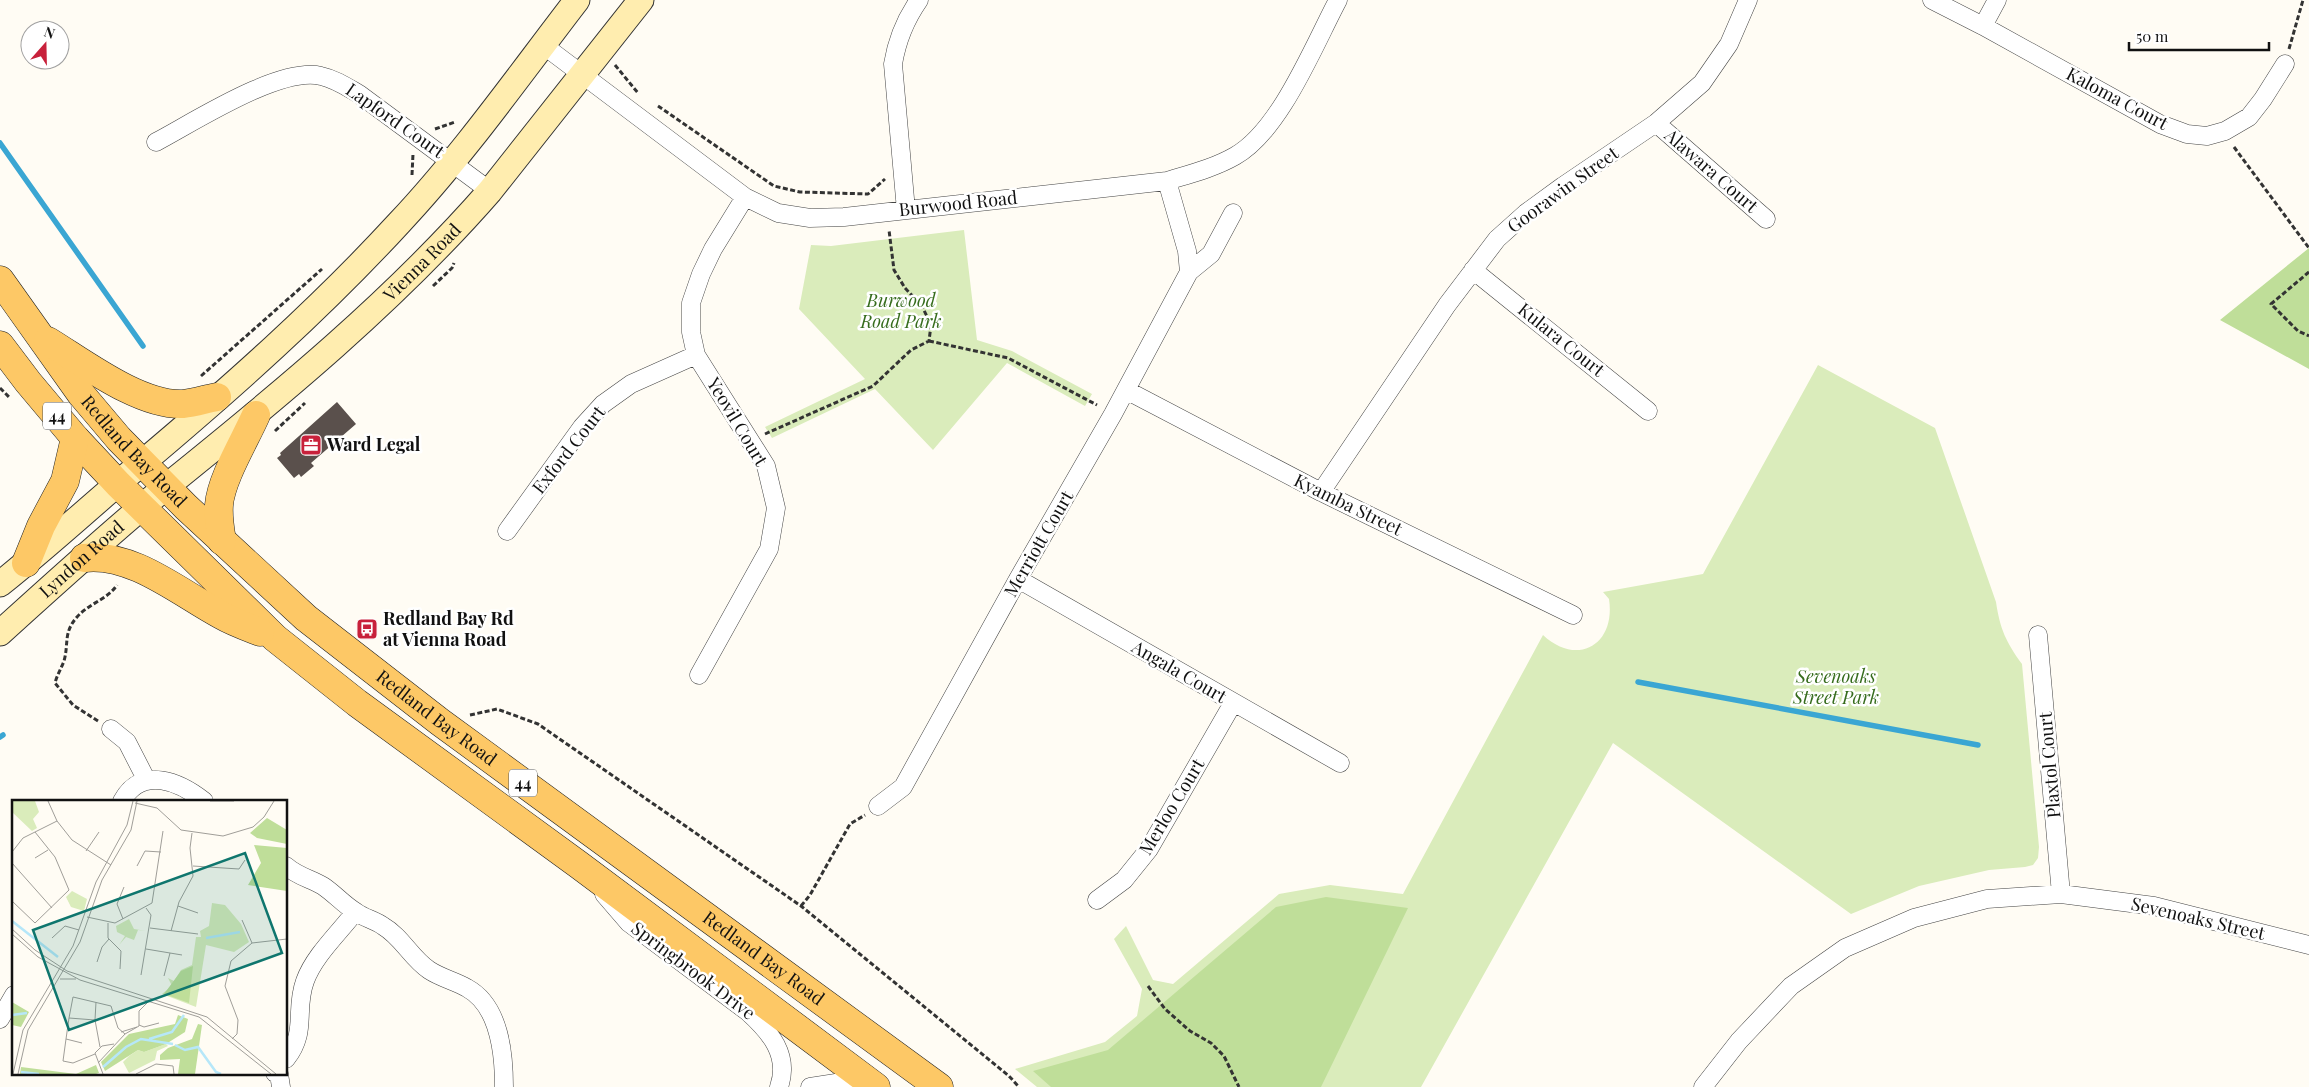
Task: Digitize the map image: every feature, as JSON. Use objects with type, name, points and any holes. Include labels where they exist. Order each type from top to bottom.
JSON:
[{"type":"main road","points":[[142,463],[284,339],[400,223],[578,0]]},
{"type":"main road","name":"Vienna Road","points":[[166,487],[256,415],[325,354],[403,281],[464,220],[490,191],[641,0]]},
{"type":"main road","name":"Redland Bay Road","points":[[0,280],[81,394],[142,463],[222,541],[306,618],[440,722],[939,1087]]},
{"type":"main road","points":[[38,335],[140,395],[162,402],[182,404],[217,397]]},
{"type":"main road","name":"Redland Bay Road","points":[[0,345],[75,438],[118,484],[275,638],[357,703],[579,865],[876,1087]]},
{"type":"main road","points":[[222,541],[218,520],[219,503],[227,477],[256,415]]},
{"type":"main road","points":[[26,563],[41,526],[65,481],[75,438]]},
{"type":"main road","name":"Lyndon Road","points":[[0,584],[142,463]]},
{"type":"main road","name":"Lyndon Road","points":[[0,633],[166,487]]},
{"type":"main road","points":[[84,558],[99,556],[128,562],[223,616],[275,638]]},
{"type":"street","points":[[906,210],[893,64],[897,44],[908,15],[919,0]]},
{"type":"street","name":"Burwood Road","points":[[542,45],[745,197],[778,213],[810,218],[906,210],[1167,181],[1203,171],[1237,155],[1267,128],[1292,87],[1338,0]]},
{"type":"street","name":"Goorawin Street","points":[[1321,492],[1473,270],[1497,239],[1526,213],[1656,123],[1702,83],[1729,44],[1748,0]]},
{"type":"street","name":"Kaloma Court","points":[[1932,0],[1983,26],[2160,124],[2187,134],[2207,136],[2224,131],[2249,117],[2264,99],[2284,64]]},
{"type":"street","points":[[1983,26],[1997,0]]},
{"type":"street","name":"Lapford Court","points":[[156,142],[268,83],[293,75],[320,75],[340,82],[359,94],[490,191]]},
{"type":"street","name":"Alawara Court","points":[[1656,123],[1766,219]]},
{"type":"street","points":[[1167,181],[1187,251],[1189,272]]},
{"type":"street","name":"Yeovil Court","points":[[699,675],[769,550],[776,508],[766,466],[696,355],[691,332],[691,303],[701,274],[713,249],[745,197]]},
{"type":"street","name":"Merriott Court","points":[[878,806],[903,788],[1018,580],[1114,414],[1189,272],[1211,254],[1233,214]]},
{"type":"street","name":"Kulara Court","points":[[1473,270],[1648,411]]},
{"type":"street","name":"Exford Court","points":[[507,531],[582,427],[603,404],[631,384],[696,355]]},
{"type":"street","name":"Kyamba Street","points":[[1126,390],[1321,492],[1573,615]]},
{"type":"street","name":"Angala Court","points":[[1018,580],[1340,764]]},
{"type":"street","name":"Plaxtol Court","points":[[2038,635],[2061,894]]},
{"type":"street","name":"Merloo Court","points":[[1097,900],[1124,880],[1149,849],[1234,703]]},
{"type":"street","points":[[111,729],[127,742],[147,781]]},
{"type":"street","points":[[123,800],[132,787],[147,781],[164,780],[180,784],[203,800]]},
{"type":"street","name":"Springbrook Drive","points":[[579,865],[628,923],[748,1012],[764,1026],[775,1043],[783,1066],[778,1087]]},
{"type":"street","points":[[288,867],[322,886],[355,912],[382,925],[395,934],[414,958],[430,971],[468,988],[481,1000],[490,1013],[498,1033],[502,1051],[504,1087]]},
{"type":"street","name":"Sevenoaks Street","points":[[1703,1087],[1739,1041],[1791,986],[1845,948],[1914,918],[1987,899],[2061,894],[2154,906],[2309,945]]},
{"type":"street","points":[[288,1057],[299,1036],[300,1004],[304,984],[312,963],[355,912]]},
{"type":"street","points":[[0,1019],[12,998]]},
{"type":"street","points":[[810,1087],[836,1083],[844,1087]]},
{"type":"path","points":[[2284,64],[2303,0]]},
{"type":"path","points":[[619,59],[615,66],[639,94]]},
{"type":"path","points":[[654,104],[774,186],[800,192],[868,194],[883,180],[891,178]]},
{"type":"path","points":[[2224,131],[2309,248]]},
{"type":"path","points":[[407,180],[414,173],[412,160],[414,151]]},
{"type":"path","points":[[886,212],[894,270],[905,288],[922,306],[931,324],[929,341]]},
{"type":"path","points":[[198,377],[204,374],[324,267]]},
{"type":"path","points":[[2309,272],[2271,304],[2298,330],[2309,336]]},
{"type":"path","points":[[751,440],[873,386],[911,350],[929,341],[1008,358],[1114,414]]},
{"type":"path","points":[[0,388],[12,400]]},
{"type":"path","points":[[111,729],[73,705],[55,683],[67,650],[66,633],[77,617],[94,602],[114,590],[122,577]]},
{"type":"path","points":[[440,722],[497,709],[538,724],[801,906],[1009,1076],[1019,1087]]},
{"type":"path","points":[[801,906],[810,895],[850,824],[878,806]]},
{"type":"path","points":[[1148,986],[1165,1009],[1190,1031],[1211,1043],[1224,1056],[1239,1087]]},
{"type":"green space","name":"Burwood Road Park","points":[[964,230],[977,340],[1012,351],[1092,394],[1085,406],[1007,363],[933,450],[875,389],[772,438],[765,427],[865,379],[799,309],[811,245],[831,246]]},
{"type":"green space","points":[[2309,248],[2309,369],[2220,320]]},
{"type":"green space","name":"Sevenoaks Street Park","points":[[1818,365],[1935,428],[1996,602],[2002,628],[2008,642],[2022,664],[2039,847],[2038,858],[2033,865],[1989,870],[1919,886],[1851,914],[1613,743],[1421,1087],[1037,1087],[1015,1069],[1105,1042],[1137,1016],[1142,989],[1114,939],[1126,926],[1153,980],[1173,984],[1279,894],[1330,885],[1403,894],[1543,635],[1556,645],[1581,650],[1591,646],[1600,639],[1606,629],[1610,615],[1609,599],[1603,592],[1703,574]]},
{"type":"green space","points":[[1326,897],[1408,908],[1321,1087],[1051,1087],[1033,1071],[1108,1050],[1276,907]]},
{"type":"building","name":"Ward Legal","points":[[337,402],[356,424],[311,463],[314,466],[301,477],[299,474],[294,478],[277,458],[281,455],[280,453]]},
{"type":"waterway","points":[[0,143],[143,346]]},
{"type":"waterway","points":[[1638,682],[1978,745]]},
{"type":"place","name":"Ward Legal","points":[[311,445]]},
{"type":"place","name":"Redland Bay Rd at Vienna Road","points":[[367,629]]}]
